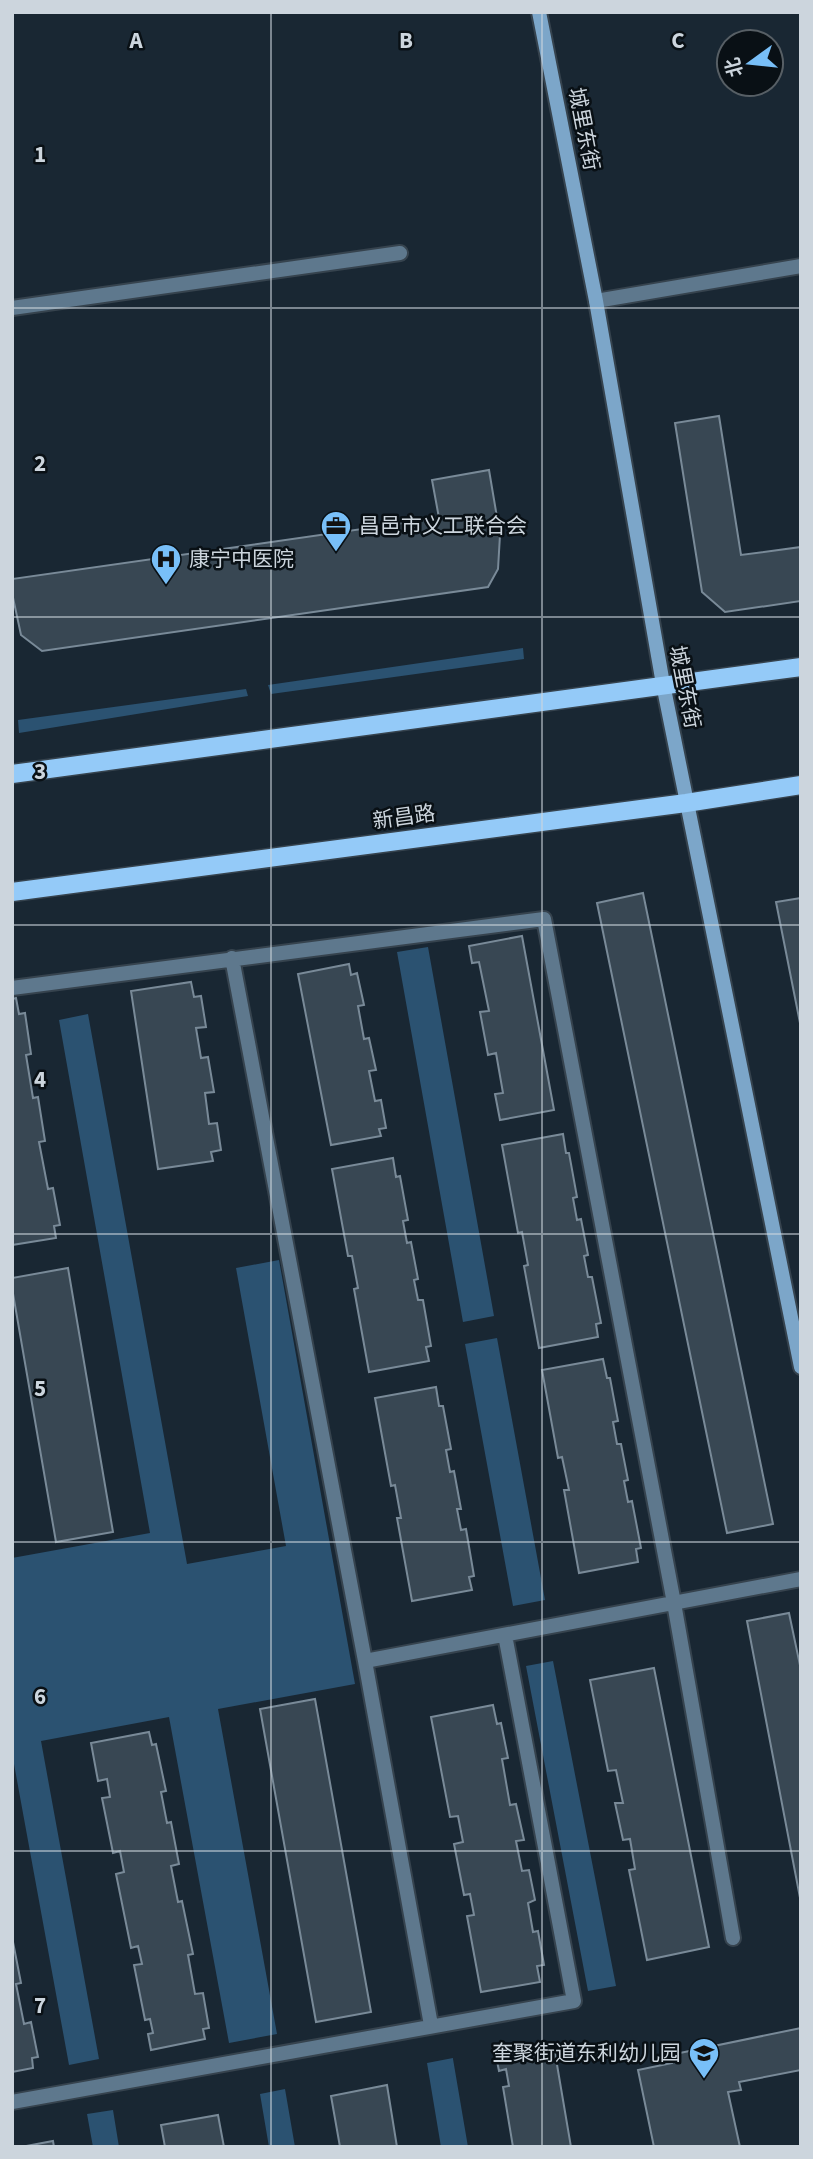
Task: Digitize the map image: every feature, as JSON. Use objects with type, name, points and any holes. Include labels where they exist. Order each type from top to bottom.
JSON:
[{"type":"main road","points":[[12,774],[801,667]]},
{"type":"main road","name":"新昌路","points":[[12,892],[686,803],[801,785]]},
{"type":"street","name":"城里东街","points":[[539,12],[596,301],[686,803],[801,1367]]},
{"type":"lane","points":[[12,308],[400,253]]},
{"type":"lane","points":[[596,301],[801,266]]},
{"type":"lane","points":[[12,988],[544,919],[674,1603],[733,1938]]},
{"type":"lane","points":[[232,958],[431,2025]]},
{"type":"lane","points":[[365,1661],[801,1578]]},
{"type":"lane","points":[[12,2102],[575,2001],[505,1635]]},
{"type":"shaded area","points":[[523,648],[524,659],[271,694],[268,685]]},
{"type":"shaded area","points":[[246,689],[248,696],[19,733],[18,720]]},
{"type":"shaded area","points":[[428,947],[494,1316],[463,1322],[397,952]]},
{"type":"shaded area","points":[[88,1014],[187,1564],[286,1546],[236,1268],[279,1260],[355,1684],[218,1709],[277,2034],[229,2043],[169,1717],[41,1741],[99,2059],[69,2065],[12,1753],[12,1558],[150,1533],[59,1020]]},
{"type":"shaded area","points":[[497,1338],[545,1600],[513,1606],[465,1344]]},
{"type":"shaded area","points":[[553,1661],[616,1986],[588,1991],[526,1666]]},
{"type":"shaded area","points":[[453,2058],[468,2147],[441,2147],[427,2063]]},
{"type":"shaded area","points":[[285,2089],[295,2147],[269,2147],[260,2094]]},
{"type":"shaded area","points":[[113,2110],[119,2147],[93,2147],[87,2114]]},
{"type":"building","points":[[719,416],[741,555],[801,547],[801,601],[725,612],[702,592],[675,423]]},
{"type":"building","points":[[489,470],[500,535],[498,569],[488,587],[42,651],[21,635],[12,593],[12,579],[439,518],[432,480]]},
{"type":"building","points":[[643,893],[773,1524],[727,1533],[597,903]]},
{"type":"building","points":[[801,898],[801,1028],[776,902]]},
{"type":"building","points":[[522,936],[554,1110],[500,1120],[495,1094],[503,1093],[496,1053],[488,1055],[480,1012],[489,1011],[479,962],[472,963],[469,946]]},
{"type":"building","points":[[349,964],[351,975],[357,973],[364,1005],[358,1006],[364,1039],[369,1038],[376,1070],[369,1071],[375,1101],[381,1100],[386,1128],[379,1129],[381,1136],[331,1145],[298,974]]},
{"type":"building","points":[[191,982],[194,997],[201,996],[206,1027],[196,1028],[201,1058],[208,1057],[214,1092],[205,1093],[209,1124],[217,1123],[221,1150],[211,1152],[213,1161],[158,1169],[131,991]]},
{"type":"building","points":[[16,998],[19,1014],[25,1013],[31,1054],[26,1055],[33,1098],[38,1097],[45,1141],[39,1142],[48,1189],[53,1188],[60,1225],[54,1226],[56,1238],[12,1245],[12,999]]},
{"type":"building","points":[[563,1134],[577,1197],[573,1198],[577,1220],[581,1219],[588,1255],[584,1256],[588,1277],[592,1277],[601,1323],[596,1324],[598,1337],[539,1348],[524,1266],[528,1265],[522,1232],[518,1233],[502,1145]]},
{"type":"building","points":[[393,1158],[396,1177],[400,1176],[408,1220],[403,1221],[407,1243],[411,1242],[418,1279],[414,1280],[418,1300],[423,1300],[431,1346],[426,1347],[429,1361],[369,1372],[354,1289],[358,1288],[352,1256],[348,1256],[332,1169]]},
{"type":"building","points":[[68,1268],[113,1532],[56,1542],[12,1278]]},
{"type":"building","points":[[603,1359],[607,1378],[610,1378],[618,1421],[613,1422],[617,1444],[621,1444],[628,1480],[624,1481],[628,1502],[632,1501],[641,1548],[636,1549],[638,1562],[579,1573],[564,1490],[569,1490],[562,1457],[558,1458],[542,1370]]},
{"type":"building","points":[[436,1387],[439,1406],[443,1406],[451,1449],[446,1450],[450,1472],[454,1471],[461,1509],[457,1509],[461,1530],[466,1529],[474,1576],[469,1577],[472,1590],[412,1601],[397,1518],[401,1518],[395,1485],[391,1486],[375,1398]]},
{"type":"building","points":[[789,1613],[801,1670],[801,1903],[747,1621]]},
{"type":"building","points":[[654,1668],[709,1947],[647,1960],[629,1870],[635,1869],[630,1839],[623,1840],[615,1803],[623,1803],[616,1770],[608,1771],[590,1680]]},
{"type":"building","points":[[315,1699],[371,2012],[316,2022],[260,1709]]},
{"type":"building","points":[[493,1705],[497,1724],[501,1723],[508,1758],[502,1759],[510,1805],[516,1804],[524,1840],[516,1841],[522,1871],[529,1870],[535,1900],[528,1903],[533,1932],[538,1931],[544,1965],[537,1966],[540,1982],[481,1992],[467,1916],[474,1915],[470,1894],[464,1895],[454,1844],[463,1842],[458,1816],[450,1817],[431,1717]]},
{"type":"building","points":[[149,1732],[152,1745],[156,1744],[166,1791],[161,1792],[167,1823],[171,1822],[179,1864],[171,1866],[178,1902],[182,1901],[193,1954],[188,1955],[195,1994],[203,1993],[209,2028],[203,2029],[205,2039],[151,2050],[148,2034],[153,2033],[150,2019],[145,2020],[134,1965],[142,1964],[138,1946],[131,1948],[116,1874],[124,1872],[120,1851],[113,1853],[102,1798],[110,1797],[107,1779],[98,1781],[91,1743]]},
{"type":"building","points":[[12,1937],[21,1983],[16,1984],[24,2024],[31,2022],[38,2057],[32,2058],[33,2068],[12,2072]]},
{"type":"building","points":[[801,2028],[801,2070],[739,2082],[741,2090],[728,2092],[740,2147],[654,2147],[638,2070],[672,2063],[670,2055]]},
{"type":"building","points":[[554,2047],[571,2147],[513,2147],[503,2087],[509,2086],[506,2069],[499,2071],[496,2056]]},
{"type":"building","points":[[387,2085],[397,2147],[340,2147],[331,2096]]},
{"type":"building","points":[[218,2115],[224,2147],[165,2147],[161,2125]]},
{"type":"building","points":[[53,2141],[54,2147],[21,2147]]},
{"type":"place","name":"昌邑市义工联合会","points":[[336,553]]},
{"type":"place","name":"康宁中医院","points":[[166,586]]},
{"type":"place","name":"奎聚街道东利幼儿园","points":[[704,2080]]}]
